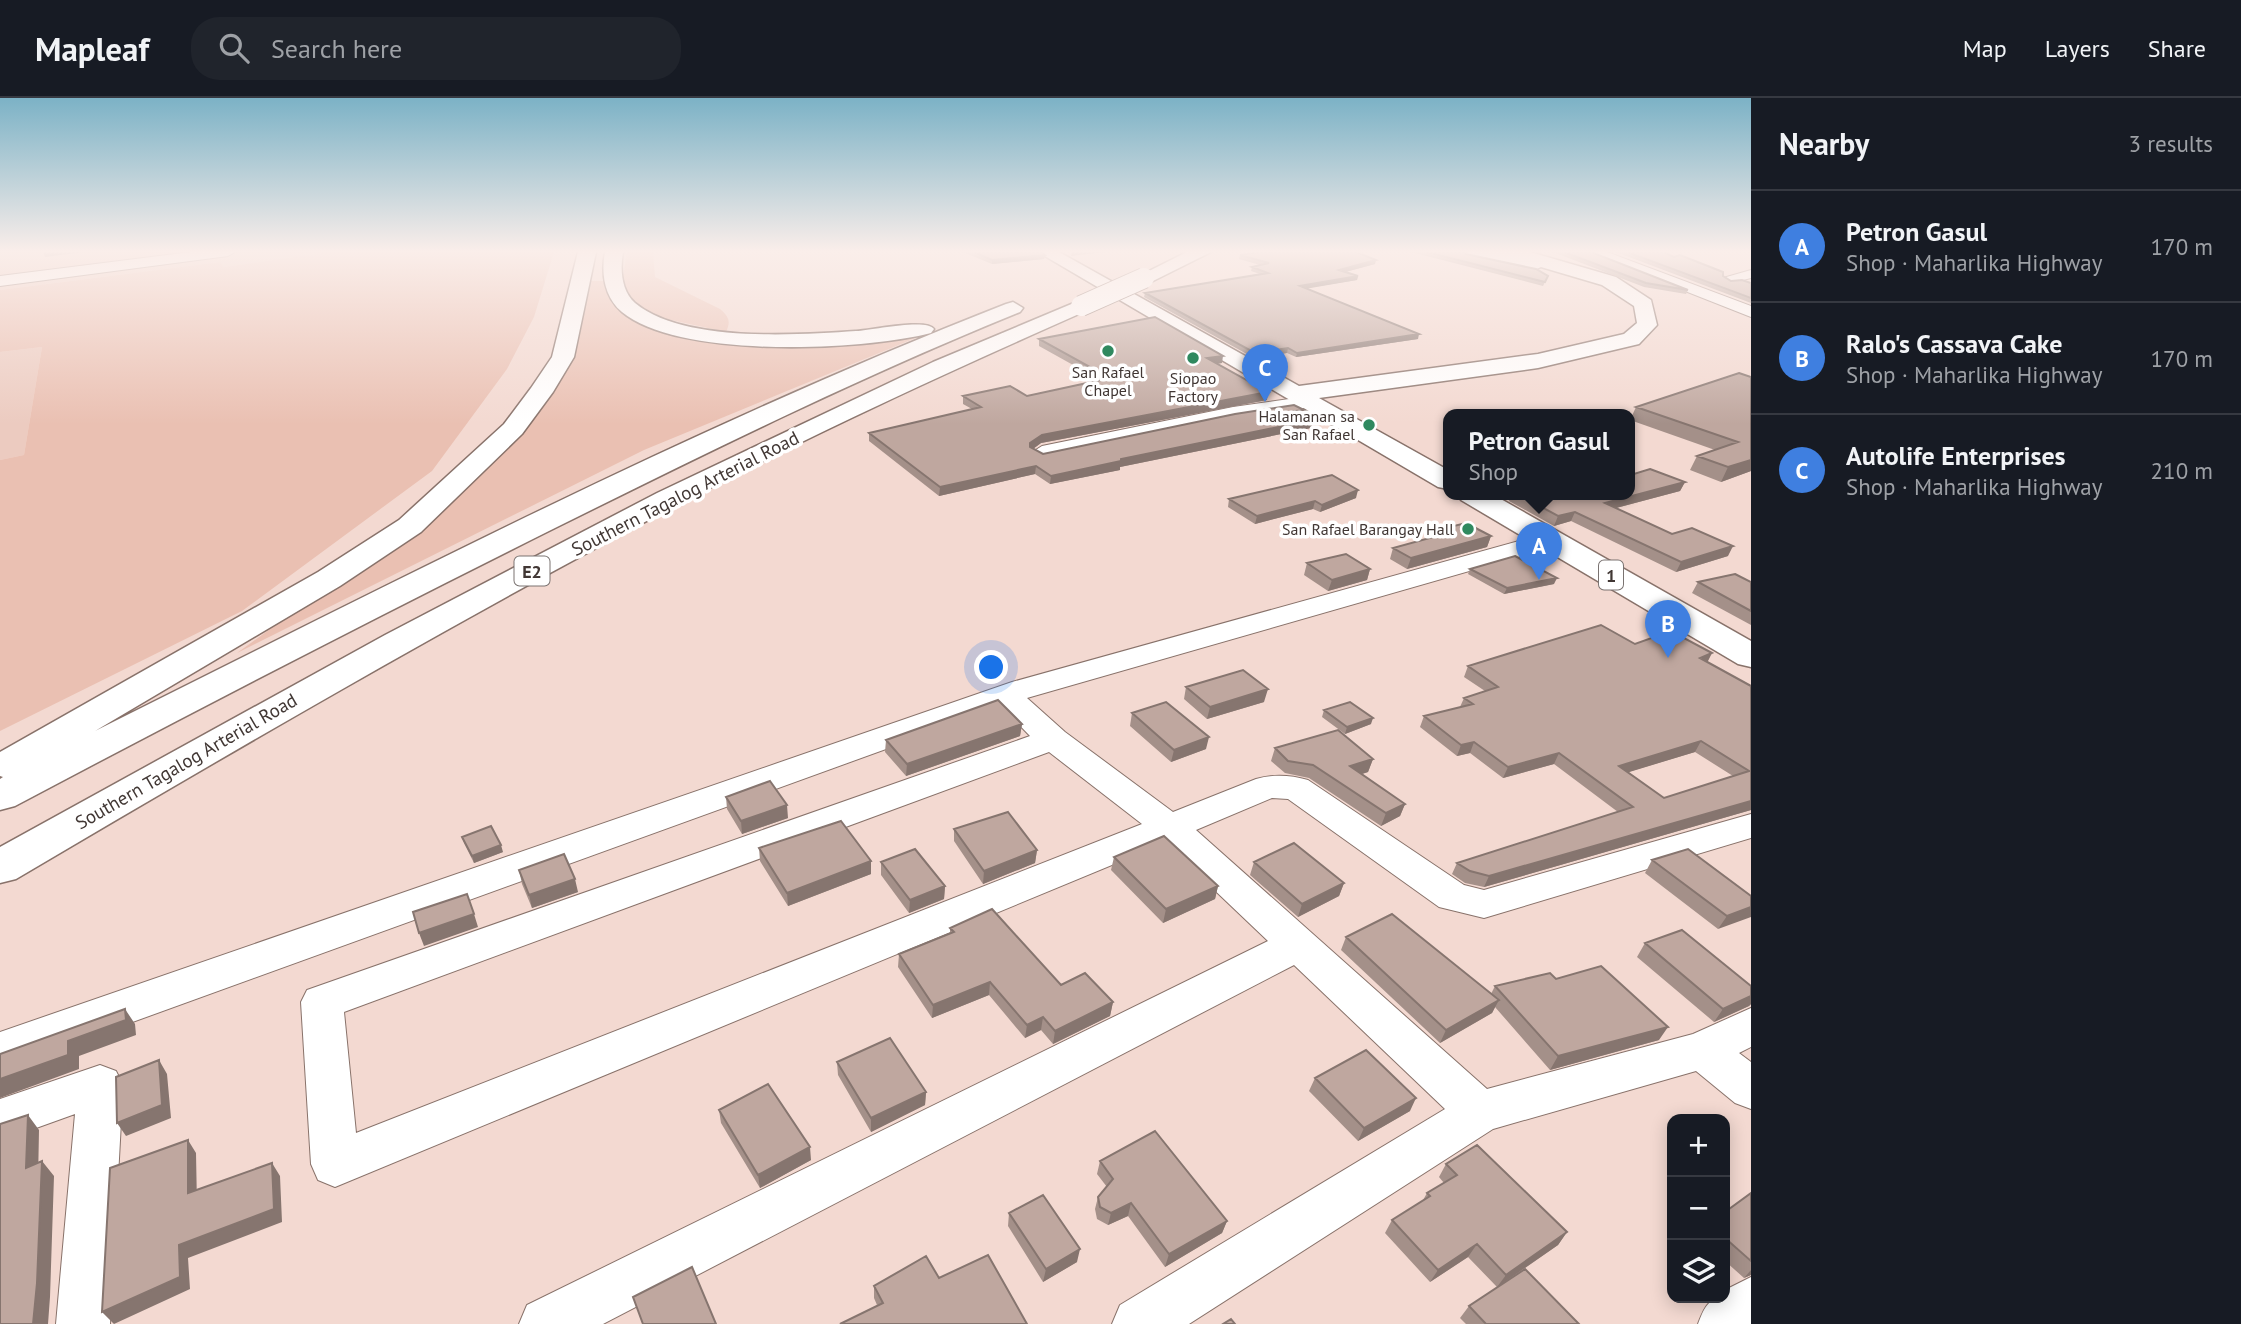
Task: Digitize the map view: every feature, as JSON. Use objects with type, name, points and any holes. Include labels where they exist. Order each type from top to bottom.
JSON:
[{"type":"highway","points":[[0,770],[329,579],[410,526],[513,429],[541,392],[563,356],[574,309]]},
{"type":"highway","name":"Southern Tagalog Arterial Road","points":[[631,309],[652,321],[696,332],[755,339],[865,338],[946,324],[999,309]]},
{"type":"highway","name":"Southern Tagalog Arterial Road","points":[[0,796],[379,601],[553,517],[804,398],[1010,309]]},
{"type":"highway","name":"Southern Tagalog Arterial Road","points":[[0,867],[353,666],[642,512],[1008,336],[1052,309]]},
{"type":"highway","points":[[1146,309],[1443,478]]},
{"type":"highway","points":[[1271,380],[1569,340],[1619,318],[1615,309]]},
{"type":"highway","points":[[1302,398],[1538,361],[1631,339],[1647,325],[1645,309]]},
{"type":"highway","name":"1","points":[[1481,500],[1751,656]]},
{"type":"street","points":[[1042,453],[1302,398]]},
{"type":"street","points":[[0,1051],[1023,689],[1551,540]]},
{"type":"street","points":[[1015,704],[1053,739],[1171,828],[1480,1112]]},
{"type":"street","points":[[1053,739],[322,1002],[335,1164],[1268,787],[1296,788],[1453,897],[1484,904],[1751,826]]},
{"type":"street","points":[[546,1324],[1297,945]]},
{"type":"street","points":[[1139,1324],[1480,1112],[1703,1050],[1751,1026]]},
{"type":"street","points":[[1703,1050],[1751,1089]]},
{"type":"street","points":[[0,1119],[100,1085],[83,1324]]},
{"type":"street","points":[[1726,1324],[1751,1304]]},
{"type":"shaded area","points":[[0,309],[536,309],[507,369],[432,471],[242,611],[0,731],[0,460],[24,455],[42,347],[0,352]]},
{"type":"shaded area","points":[[580,309],[623,309],[628,314],[722,339],[859,341],[935,330],[644,450],[237,653],[462,490],[526,430],[553,390]]},
{"type":"shaded area","points":[[638,309],[720,309],[728,319],[728,325],[726,332],[653,316]]},
{"type":"shaded area","points":[[42,347],[24,455],[0,460],[0,352]]},
{"type":"building","points":[[1175,309],[1358,309],[1419,334],[1297,353],[1288,348],[1255,353]]},
{"type":"building","points":[[1155,317],[1223,356],[1207,358],[1268,392],[1042,435],[1030,443],[1030,447],[1043,454],[1235,414],[1294,405],[1304,410],[1295,411],[1313,420],[1051,476],[1036,466],[940,487],[869,433],[981,407],[963,396],[1010,386],[1027,396],[1110,378],[1039,339]]},
{"type":"building","points":[[1739,373],[1751,377],[1751,460],[1728,467],[1697,456],[1738,442],[1636,407]]},
{"type":"building","points":[[1650,469],[1685,482],[1635,495],[1635,474]]},
{"type":"building","points":[[1332,475],[1358,490],[1322,505],[1315,501],[1257,516],[1229,499]]},
{"type":"building","points":[[1529,500],[1616,500],[1605,503],[1672,534],[1692,528],[1733,546],[1681,562],[1575,512],[1558,516]]},
{"type":"building","points":[[1466,523],[1491,536],[1411,558],[1393,548],[1437,536],[1429,532]]},
{"type":"building","points":[[1346,554],[1370,569],[1332,580],[1307,563]]},
{"type":"building","points":[[1515,556],[1557,578],[1507,588],[1470,569]]},
{"type":"building","points":[[1735,574],[1751,582],[1751,611],[1698,582]]},
{"type":"building","points":[[1601,625],[1635,644],[1671,631],[1712,653],[1700,658],[1751,686],[1751,801],[1489,876],[1470,871],[1457,863],[1633,807],[1559,753],[1508,767],[1474,742],[1461,745],[1424,716],[1473,704],[1464,698],[1498,687],[1468,666]],"holes":[[[1701,741],[1749,771],[1664,798],[1619,766]]]},
{"type":"building","points":[[1243,670],[1268,689],[1210,707],[1186,687]]},
{"type":"building","points":[[998,700],[1022,724],[907,764],[886,740]]},
{"type":"building","points":[[1166,702],[1209,737],[1174,750],[1132,713]]},
{"type":"building","points":[[1350,702],[1373,718],[1347,727],[1324,710]]},
{"type":"building","points":[[1338,730],[1373,759],[1350,766],[1405,804],[1386,813],[1313,765],[1288,761],[1275,748]]},
{"type":"building","points":[[770,781],[787,805],[741,821],[726,797]]},
{"type":"building","points":[[1008,812],[1037,850],[984,871],[954,829]]},
{"type":"building","points":[[841,821],[871,861],[787,893],[759,848]]},
{"type":"building","points":[[491,826],[501,845],[472,856],[462,837]]},
{"type":"building","points":[[1164,836],[1218,886],[1166,909],[1114,857]]},
{"type":"building","points":[[1294,843],[1344,883],[1302,904],[1254,862]]},
{"type":"building","points":[[915,849],[945,886],[910,900],[881,862]]},
{"type":"building","points":[[1688,849],[1751,896],[1751,907],[1727,916],[1652,860]]},
{"type":"building","points":[[564,854],[575,879],[529,895],[519,870]]},
{"type":"building","points":[[467,894],[474,914],[419,933],[413,912]]},
{"type":"building","points":[[992,909],[1061,985],[1085,973],[1113,1002],[1055,1031],[1043,1017],[1027,1025],[990,982],[933,1005],[899,954],[954,932],[950,928]]},
{"type":"building","points":[[1392,914],[1499,1000],[1446,1030],[1346,937]]},
{"type":"building","points":[[1682,930],[1751,986],[1751,996],[1723,1009],[1645,943]]},
{"type":"building","points":[[1601,966],[1668,1027],[1558,1056],[1495,986],[1550,973],[1556,979]]},
{"type":"building","points":[[125,1009],[126,1020],[68,1041],[68,1055],[0,1079],[0,1054]]},
{"type":"building","points":[[890,1038],[926,1092],[871,1118],[837,1062]]},
{"type":"building","points":[[1366,1050],[1416,1098],[1364,1128],[1315,1078]]},
{"type":"building","points":[[159,1060],[162,1105],[117,1123],[116,1077]]},
{"type":"building","points":[[768,1084],[810,1147],[758,1175],[719,1110]]},
{"type":"building","points":[[28,1115],[26,1168],[42,1161],[33,1324],[0,1324],[0,1124]]},
{"type":"building","points":[[1155,1131],[1227,1221],[1169,1254],[1131,1203],[1111,1213],[1100,1207],[1098,1197],[1113,1179],[1100,1161]]},
{"type":"building","points":[[188,1140],[188,1193],[272,1163],[274,1209],[179,1245],[180,1277],[102,1312],[110,1168]]},
{"type":"building","points":[[1477,1145],[1567,1232],[1506,1275],[1477,1244],[1438,1270],[1392,1220],[1430,1196],[1427,1193],[1457,1175],[1446,1164]]},
{"type":"building","points":[[1751,1193],[1751,1261],[1730,1242],[1730,1208]]},
{"type":"building","points":[[1043,1195],[1080,1249],[1046,1269],[1009,1213]]},
{"type":"building","points":[[988,1255],[1027,1324],[840,1324],[883,1303],[874,1286],[926,1256],[939,1278]]},
{"type":"building","points":[[692,1267],[716,1324],[643,1324],[633,1297]]},
{"type":"building","points":[[1525,1269],[1579,1324],[1486,1324],[1469,1306]]},
{"type":"place","name":"San Rafael Chapel","points":[[1108,351]]},
{"type":"place","name":"Siopao Factory","points":[[1193,358]]},
{"type":"place","name":"Autolife Enterprises","points":[[1265,402]]},
{"type":"place","name":"Halamanan sa San Rafael","points":[[1369,425]]},
{"type":"place","name":"San Rafael Barangay Hall","points":[[1468,529]]},
{"type":"place","name":"Petron Gasul","points":[[1539,580]]},
{"type":"place","name":"Ralo's Cassava Cake","points":[[1668,658]]}]
